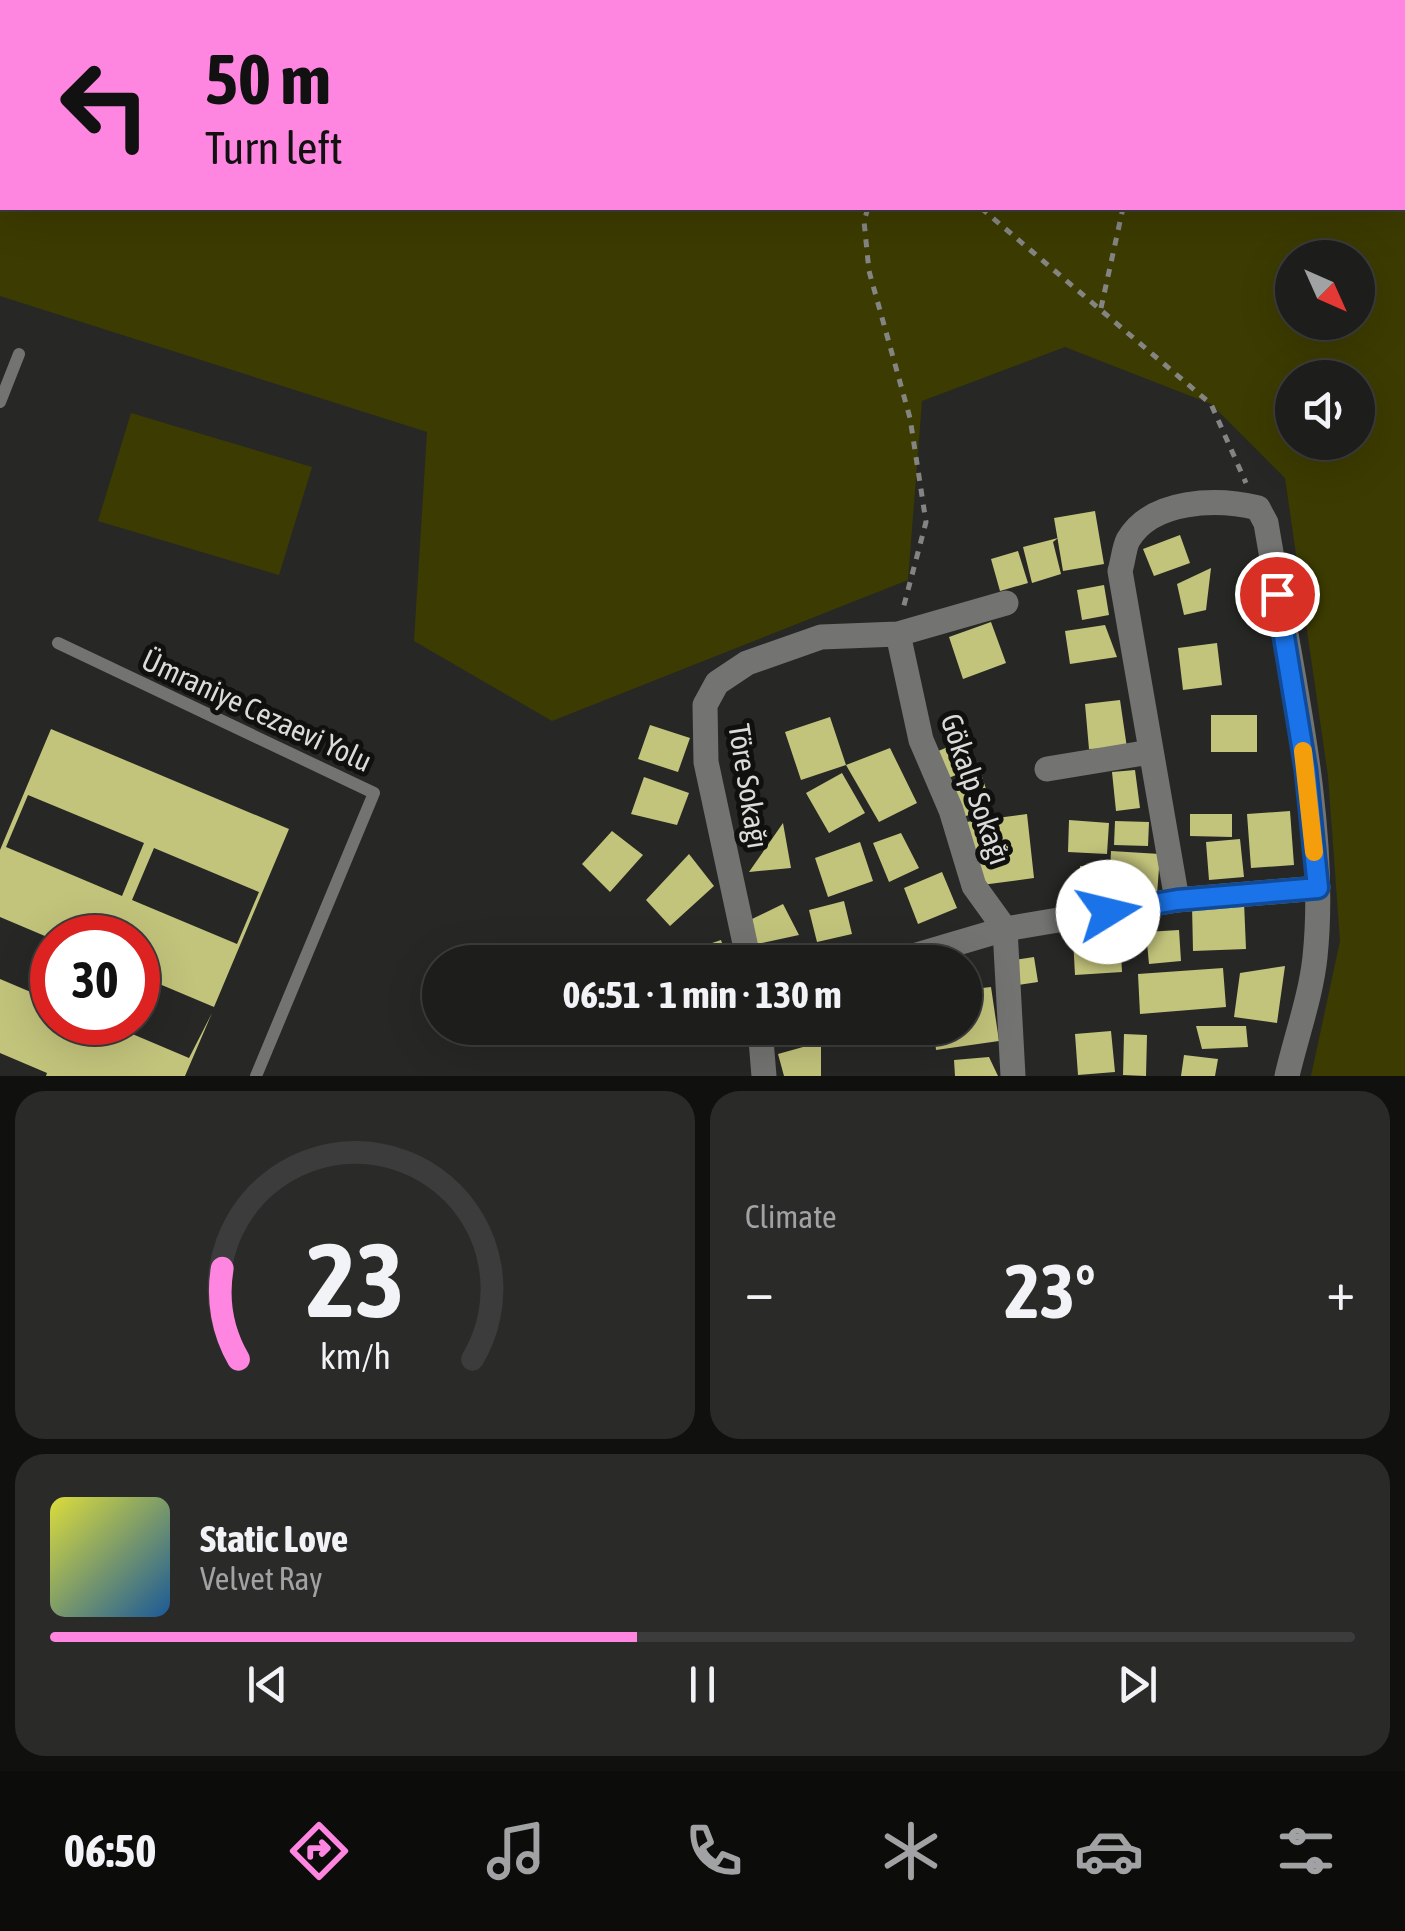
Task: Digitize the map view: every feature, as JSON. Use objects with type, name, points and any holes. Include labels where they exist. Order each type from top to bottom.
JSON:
[{"type":"street","points":[[1177,900],[1120,570],[1128,539],[1169,506],[1236,502],[1258,508],[1266,523],[1300,732],[1318,888],[1315,959],[1287,1076]]},
{"type":"street","name":"Töre Sokağı","points":[[746,945],[706,762],[706,704],[717,683],[747,663],[822,637],[898,634],[1006,602]]},
{"type":"street","name":"Gökalp Sokağı","points":[[898,634],[921,740],[951,810],[974,886],[1006,929]]},
{"type":"street","points":[[1047,769],[1150,752]]},
{"type":"street","points":[[951,945],[1006,929],[1177,900],[1318,888]]},
{"type":"street","points":[[1006,929],[1012,1076]]},
{"type":"street","points":[[761,1045],[764,1076]]},
{"type":"lane","points":[[0,402],[19,354]]},
{"type":"lane","name":"Ümraniye Cezaevi Yolu","points":[[58,644],[374,793],[256,1076]]},
{"type":"path","points":[[867,210],[864,221],[869,271],[910,418],[926,522],[898,634]]},
{"type":"path","points":[[983,210],[1211,404],[1258,508]]},
{"type":"path","points":[[1100,308],[1122,210]]},
{"type":"shaded area","points":[[0,210],[1405,210],[1405,1076],[1311,1076],[1340,941],[1328,776],[1285,478],[1211,404],[1065,347],[922,401],[908,580],[552,721],[414,641],[427,432],[0,296]]},
{"type":"shaded area","points":[[131,413],[312,467],[279,575],[98,521]]},
{"type":"building","points":[[1095,511],[1104,564],[1063,571],[1054,518]]},
{"type":"building","points":[[1180,535],[1190,563],[1154,576],[1143,549]]},
{"type":"building","points":[[1058,538],[1053,542],[1061,574],[1032,583],[1023,547]]},
{"type":"building","points":[[1018,551],[1028,583],[1000,591],[991,559]]},
{"type":"building","points":[[1211,568],[1206,610],[1184,615],[1177,584]]},
{"type":"building","points":[[1104,585],[1109,615],[1082,620],[1077,590]]},
{"type":"building","points":[[991,622],[1006,663],[963,679],[949,637]]},
{"type":"building","points":[[1105,625],[1117,657],[1070,664],[1065,631]]},
{"type":"building","points":[[1217,643],[1222,685],[1183,690],[1178,648]]},
{"type":"building","points":[[1120,700],[1127,748],[1089,749],[1085,704]]},
{"type":"building","points":[[1211,715],[1257,715],[1257,752],[1211,752]]},
{"type":"building","points":[[830,717],[846,765],[801,780],[785,732]]},
{"type":"building","points":[[650,725],[690,738],[678,772],[638,759]]},
{"type":"building","points":[[51,729],[289,829],[214,1007],[160,984],[160,915],[30,915],[30,930],[0,917],[0,850]],"holes":[[[28,795],[144,843],[122,896],[6,847]],[[154,848],[259,892],[237,944],[132,900]]]},
{"type":"building","points":[[964,740],[976,767],[946,779],[936,752]]},
{"type":"building","points":[[890,748],[917,803],[879,822],[846,765]]},
{"type":"building","points":[[1135,770],[1140,808],[1116,811],[1112,772]]},
{"type":"building","points":[[842,773],[865,813],[829,833],[806,793]]},
{"type":"building","points":[[644,777],[689,793],[677,825],[631,814]]},
{"type":"building","points":[[982,777],[992,807],[963,817],[953,787]]},
{"type":"building","points":[[1290,811],[1294,865],[1251,868],[1247,814]]},
{"type":"building","points":[[1027,814],[1034,878],[974,886],[966,822]]},
{"type":"building","points":[[1190,814],[1232,814],[1232,837],[1190,836]]},
{"type":"building","points":[[1069,820],[1109,823],[1107,854],[1068,852]]},
{"type":"building","points":[[1115,821],[1149,822],[1148,846],[1114,845]]},
{"type":"building","points":[[783,823],[791,868],[749,872]]},
{"type":"building","points":[[612,831],[643,855],[610,892],[582,864]]},
{"type":"building","points":[[901,833],[919,868],[889,882],[873,843]]},
{"type":"building","points":[[1240,839],[1244,877],[1209,880],[1206,842]]},
{"type":"building","points":[[860,842],[873,881],[828,897],[815,858]]},
{"type":"building","points":[[1111,851],[1160,854],[1157,895],[1109,892]]},
{"type":"building","points":[[689,854],[714,886],[670,926],[646,900]]},
{"type":"building","points":[[1080,866],[1106,867],[1105,901],[1079,901]]},
{"type":"building","points":[[942,872],[957,908],[918,924],[904,888]]},
{"type":"building","points":[[844,901],[852,934],[817,942],[809,910]]},
{"type":"building","points":[[1244,902],[1246,949],[1193,951],[1192,905]]},
{"type":"building","points":[[783,904],[799,935],[757,944],[752,919]]},
{"type":"building","points":[[1179,930],[1181,961],[1149,964],[1146,932]]},
{"type":"building","points":[[1120,935],[1122,972],[1075,975],[1073,938]]},
{"type":"building","points":[[1034,957],[1038,982],[1018,985],[1007,961]]},
{"type":"building","points":[[1285,966],[1277,1023],[1234,1017],[1240,973]]},
{"type":"building","points":[[1223,968],[1226,1007],[1140,1014],[1138,974]]},
{"type":"building","points":[[0,979],[30,992],[30,1045],[158,1045],[189,1058],[212,1013],[185,1076],[46,1076],[47,1073],[0,1053]]},
{"type":"building","points":[[991,987],[999,1041],[982,1043],[982,988]]},
{"type":"building","points":[[1196,1026],[1246,1026],[1248,1047],[1202,1049]]},
{"type":"building","points":[[1111,1031],[1115,1072],[1078,1075],[1075,1034]]},
{"type":"building","points":[[1124,1034],[1147,1035],[1146,1076],[1123,1075]]},
{"type":"building","points":[[821,1045],[821,1076],[784,1076],[778,1054]]},
{"type":"building","points":[[936,1045],[971,1045],[936,1050]]},
{"type":"building","points":[[1184,1055],[1218,1059],[1215,1076],[1181,1076]]},
{"type":"building","points":[[989,1057],[998,1076],[955,1076],[954,1060]]},
{"type":"slow traffic","points":[[1303,751],[1314,852]]},
{"type":"route","points":[[1108,912],[1177,900],[1318,888],[1306,770],[1277,594]]}]
